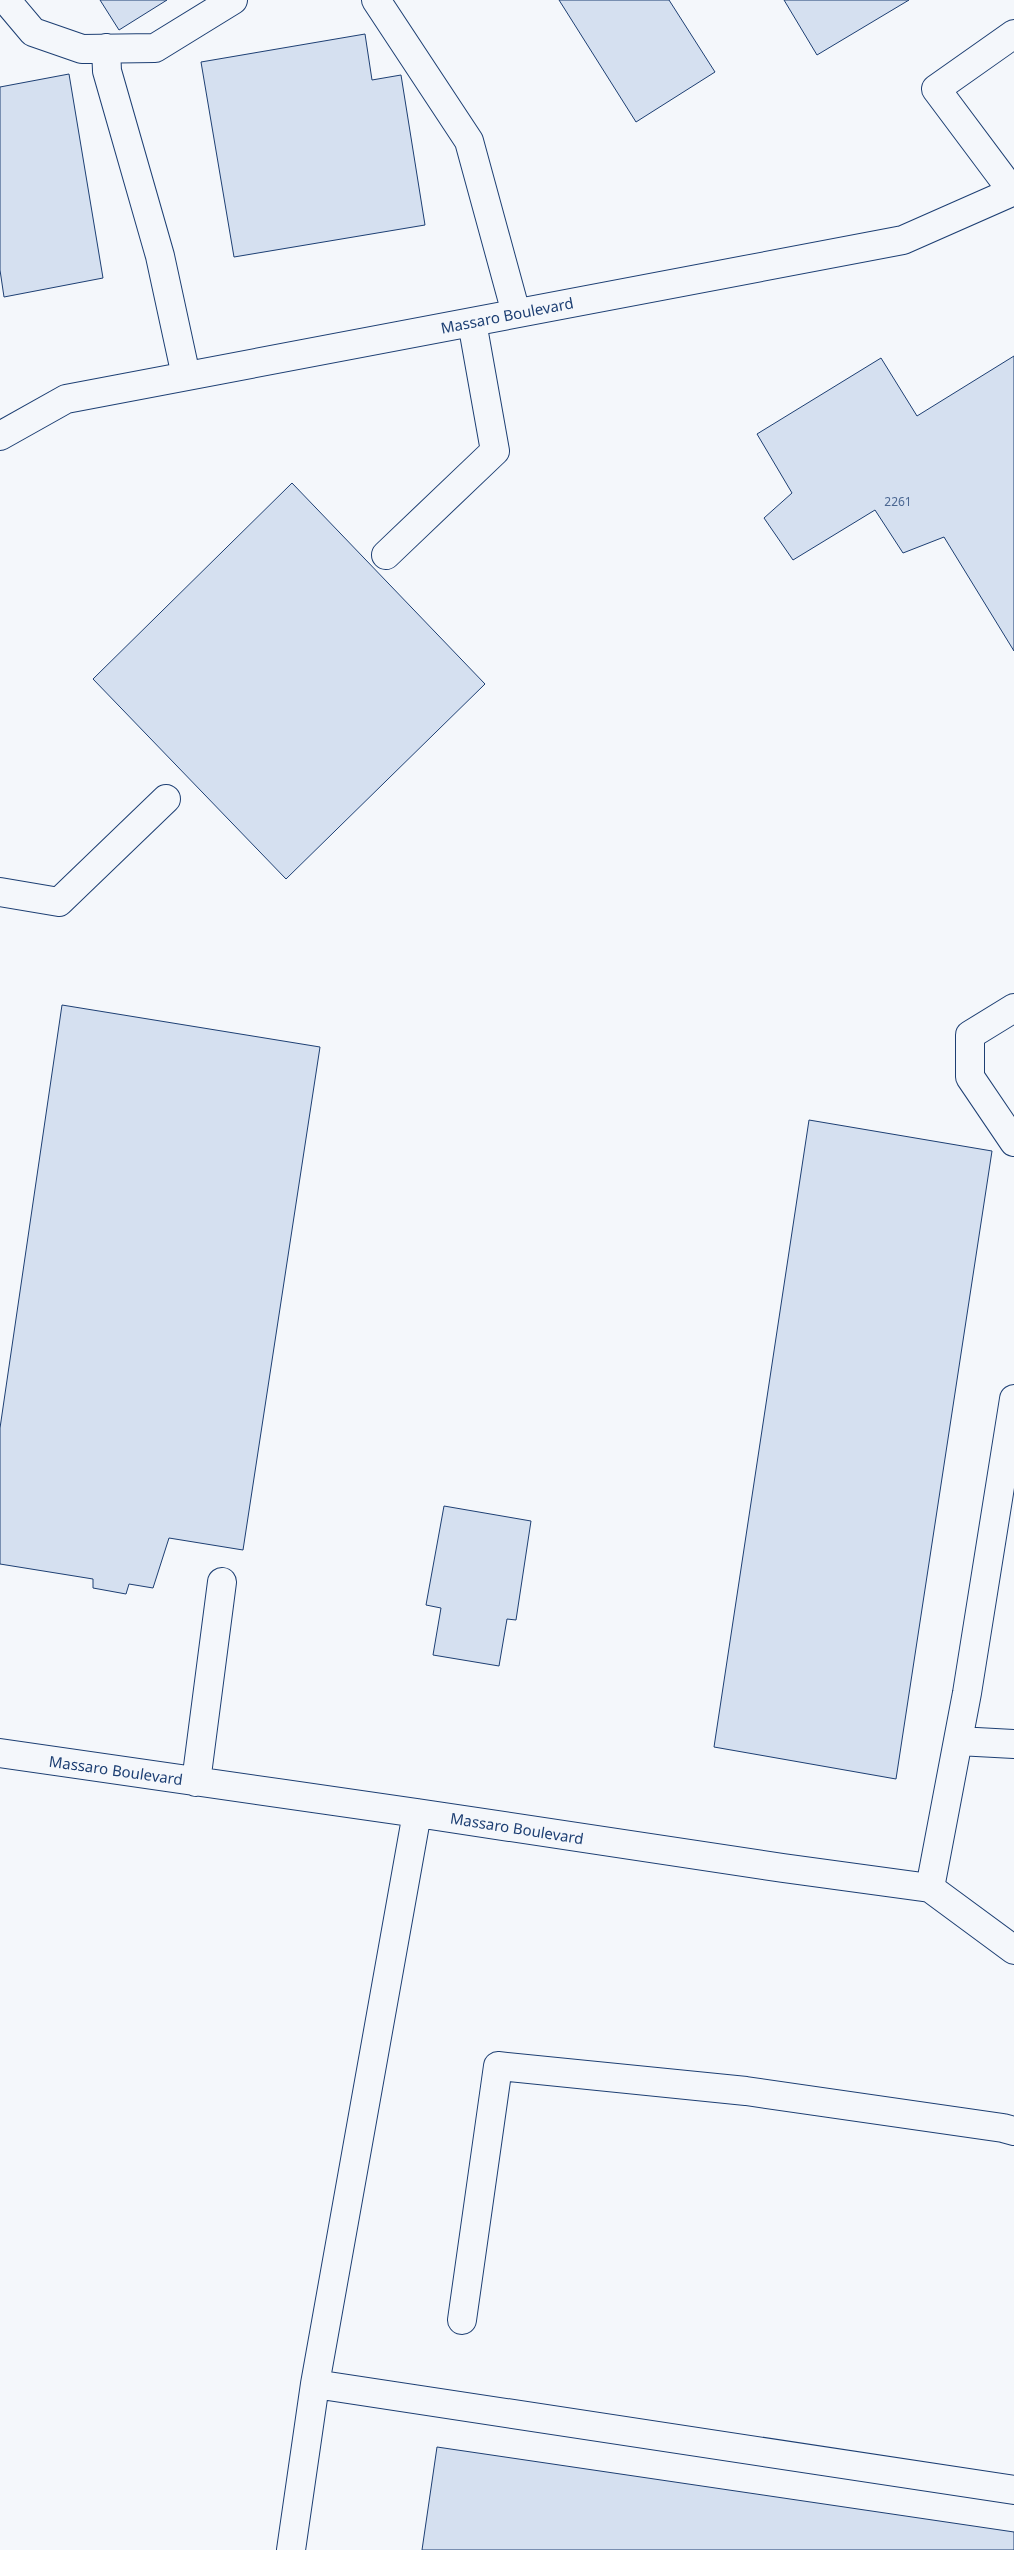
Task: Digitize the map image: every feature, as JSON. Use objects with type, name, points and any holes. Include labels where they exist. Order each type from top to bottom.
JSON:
[{"type":"street","points":[[6,0],[33,32],[82,50],[155,48],[233,0]]},
{"type":"street","points":[[376,0],[469,141],[516,313]]},
{"type":"street","points":[[1013,191],[936,89],[1014,34]]},
{"type":"street","points":[[106,48],[107,72],[160,256],[186,376]]},
{"type":"street","name":"Massaro Boulevard","points":[[0,436],[66,399],[903,240],[1013,191]]},
{"type":"street","points":[[386,555],[495,451],[472,322]]},
{"type":"street","points":[[0,892],[59,902],[166,799]]},
{"type":"street","points":[[1014,1008],[970,1034],[970,1077],[1014,1142]]},
{"type":"street","points":[[930,1888],[958,1741],[1014,1399]]},
{"type":"street","points":[[196,1782],[222,1582]]},
{"type":"street","points":[[958,1741],[1014,1744]]},
{"type":"street","name":"Massaro Boulevard","points":[[0,1753],[417,1812],[783,1868],[930,1888],[1014,1950]]},
{"type":"street","points":[[291,2550],[315,2384],[417,1812]]},
{"type":"street","points":[[462,2320],[498,2066],[746,2091],[1014,2131]]},
{"type":"street","points":[[315,2384],[1014,2490]]},
{"type":"building","points":[[100,0],[167,0],[119,30]]},
{"type":"building","points":[[559,0],[669,0],[715,72],[636,122]]},
{"type":"building","points":[[784,0],[909,0],[817,55]]},
{"type":"building","points":[[365,34],[372,80],[401,75],[425,225],[234,257],[201,62]]},
{"type":"building","points":[[69,74],[103,278],[4,297],[0,270],[0,87]]},
{"type":"building","points":[[1014,356],[1014,651],[944,537],[903,553],[875,510],[793,560],[764,518],[792,493],[757,434],[881,358],[917,416]]},
{"type":"building","points":[[292,483],[485,684],[286,879],[93,679]]},
{"type":"building","points":[[62,1005],[320,1047],[243,1550],[169,1538],[153,1588],[129,1584],[126,1594],[93,1588],[93,1579],[0,1564],[0,1428]]},
{"type":"building","points":[[809,1120],[992,1151],[896,1779],[714,1747]]},
{"type":"building","points":[[444,1506],[531,1521],[516,1620],[507,1619],[499,1666],[433,1655],[441,1608],[426,1605]]},
{"type":"building","points":[[437,2447],[1014,2532],[1014,2550],[422,2550]]}]
